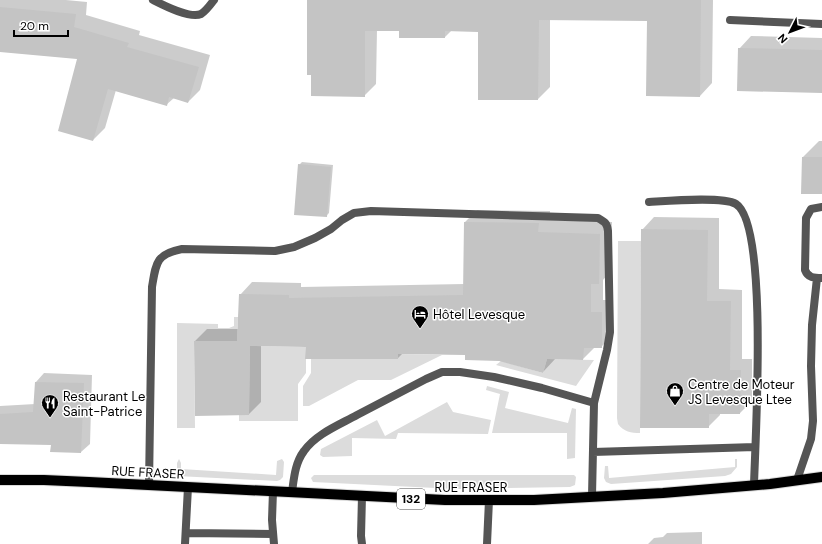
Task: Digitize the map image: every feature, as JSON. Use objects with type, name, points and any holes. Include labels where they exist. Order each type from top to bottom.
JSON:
[{"type":"main road","name":"RUE FRASER","points":[[0,480],[44,480],[445,500],[534,500],[663,493],[822,477]]},
{"type":"lane","points":[[153,0],[188,14],[195,15],[202,13],[214,0]]},
{"type":"lane","points":[[730,20],[822,24]]},
{"type":"lane","points":[[649,202],[728,201],[736,204],[745,214],[751,240],[757,291],[757,408],[754,485]]},
{"type":"lane","points":[[798,480],[811,439],[812,325],[820,278],[810,277],[806,274],[805,270],[806,218],[811,209],[822,208]]},
{"type":"lane","points":[[149,485],[152,287],[155,270],[160,259],[169,252],[182,249],[276,251],[294,247],[331,229],[354,213],[371,211],[598,218],[605,222],[608,231],[610,332],[594,402],[592,496]]},
{"type":"lane","points":[[292,492],[295,471],[299,460],[303,452],[314,440],[426,378],[442,372],[460,372],[494,377],[594,402]]},
{"type":"lane","points":[[593,452],[755,447]]},
{"type":"lane","points":[[185,544],[188,487]]},
{"type":"lane","points":[[273,491],[274,544]]},
{"type":"lane","points":[[362,496],[362,544]]},
{"type":"lane","points":[[487,544],[489,500]]},
{"type":"lane","points":[[186,533],[273,534]]},
{"type":"shaded area","points":[[618,241],[641,241],[640,433],[623,429],[618,424],[617,418]]},
{"type":"shaded area","points":[[234,317],[238,317],[237,341],[194,341],[195,428],[177,428],[177,323],[218,324],[218,328],[229,328],[234,326]]},
{"type":"shaded area","points":[[250,346],[306,347],[306,373],[298,384],[298,421],[239,421],[239,415],[249,415]]},
{"type":"shaded area","points":[[398,354],[442,355],[391,380],[358,380],[309,406],[303,406],[303,386],[311,373],[311,359]]},
{"type":"shaded area","points":[[547,359],[594,360],[576,386],[496,365],[501,361],[543,373]]},
{"type":"shaded area","points":[[487,386],[509,392],[505,408],[568,423],[572,408],[576,409],[575,458],[567,459],[567,433],[492,433],[500,394],[486,390]]},
{"type":"shaded area","points":[[447,402],[453,412],[491,420],[488,434],[398,433],[396,439],[352,438],[352,456],[323,457],[320,455],[321,449],[377,420],[385,436]]},
{"type":"shaded area","points":[[179,459],[181,469],[276,475],[277,461],[282,459],[284,462],[283,477],[277,481],[177,476],[177,463]]},
{"type":"shaded area","points":[[735,459],[737,459],[737,467],[731,474],[725,476],[611,484],[606,482],[604,478],[605,466],[608,466],[609,478],[735,467]]},
{"type":"shaded area","points":[[314,475],[574,475],[576,477],[575,485],[570,487],[456,489],[313,482],[311,478]]},
{"type":"building","points":[[307,0],[701,0],[700,97],[646,96],[647,21],[539,20],[538,100],[478,100],[478,32],[445,31],[445,38],[399,38],[399,31],[365,31],[365,97],[311,96],[311,75],[307,75]]},
{"type":"building","points":[[0,7],[76,14],[74,27],[129,43],[127,47],[199,67],[188,103],[169,97],[167,106],[108,89],[93,141],[58,131],[77,59],[0,52]]},
{"type":"building","points":[[738,48],[822,50],[822,93],[737,91]]},
{"type":"building","points":[[802,157],[822,157],[822,194],[801,194]]},
{"type":"building","points":[[298,164],[331,167],[327,217],[294,215]]},
{"type":"building","name":"Hôtel Levesque","points":[[464,222],[539,223],[538,232],[600,234],[599,284],[591,284],[591,312],[602,312],[602,348],[584,348],[583,360],[547,359],[543,373],[499,361],[465,360],[465,355],[398,354],[398,359],[305,359],[306,347],[250,346],[249,415],[195,416],[194,341],[237,341],[239,294],[289,295],[289,298],[463,295]]},
{"type":"building","points":[[641,229],[708,230],[707,301],[731,301],[730,370],[741,370],[740,414],[709,414],[709,428],[640,428]]},
{"type":"building","points":[[35,382],[84,383],[81,453],[50,452],[51,445],[0,444],[0,414],[33,412]]},
{"type":"place","name":"Hôtel Levesque","points":[[420,329]]},
{"type":"place","name":"Centre de Moteur JS Levesque Ltee","points":[[675,406]]},
{"type":"place","name":"Restaurant Le Saint-Patrice","points":[[50,418]]}]
